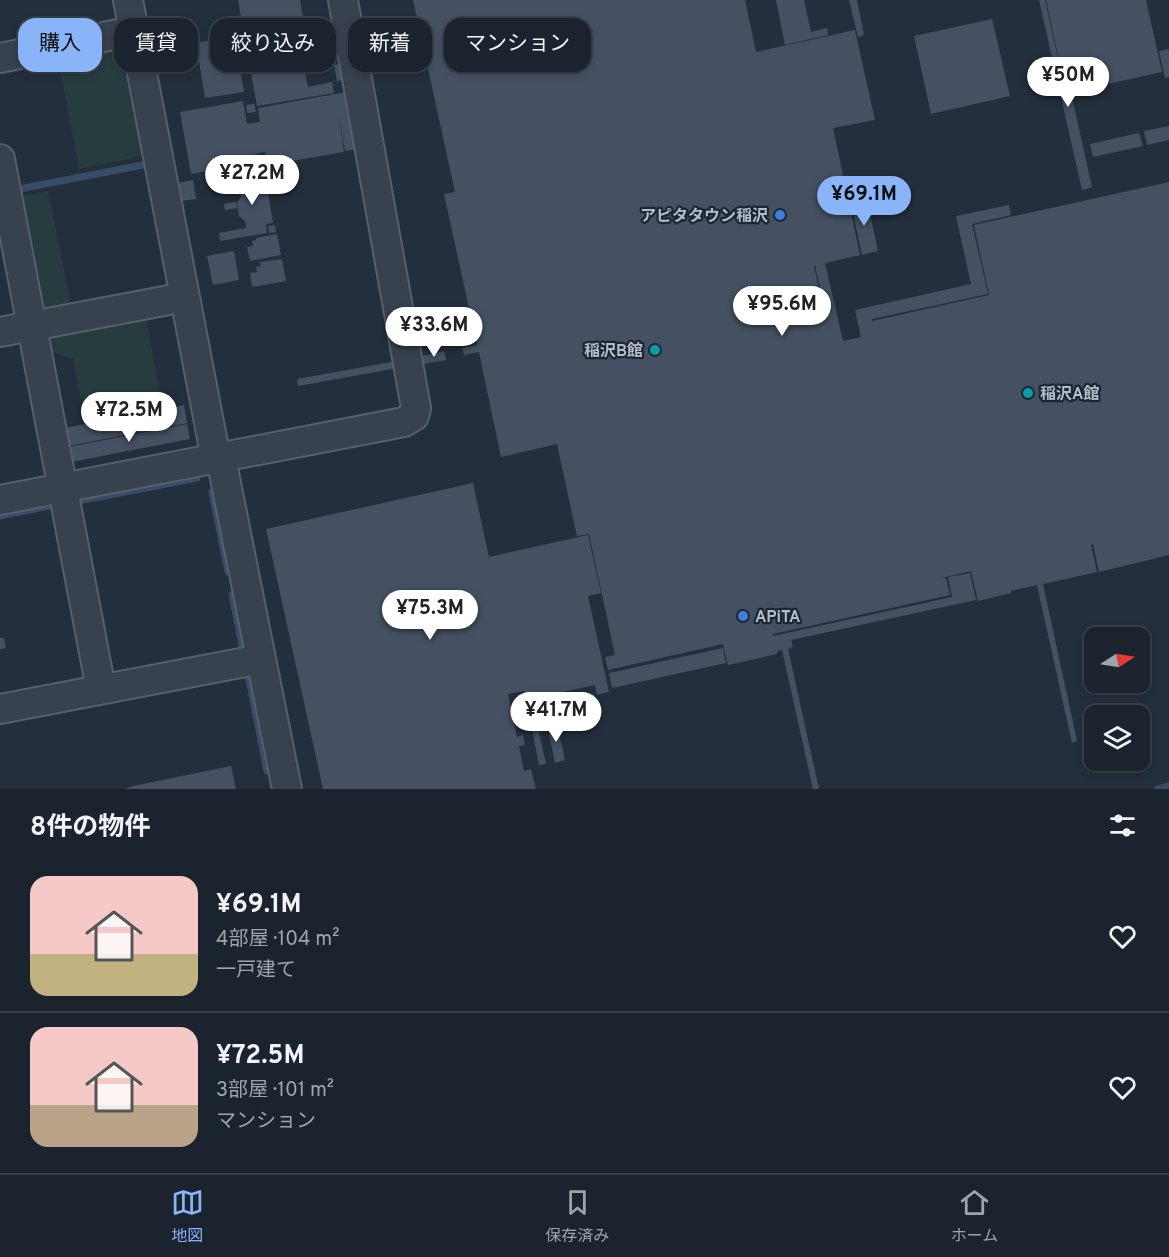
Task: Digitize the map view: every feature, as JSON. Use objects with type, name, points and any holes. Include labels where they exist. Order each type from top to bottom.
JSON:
[{"type":"street","points":[[128,0],[131,18]]},
{"type":"street","points":[[0,500],[404,423],[414,416],[416,408],[343,0]]},
{"type":"street","points":[[0,58],[114,35]]},
{"type":"street","points":[[141,72],[287,789]]},
{"type":"street","points":[[0,159],[101,689]]},
{"type":"street","points":[[0,332],[185,297]]},
{"type":"street","points":[[0,709],[261,659]]},
{"type":"green space","points":[[114,46],[114,72],[125,72],[143,156],[79,169],[61,72],[102,72],[102,49]]},
{"type":"green space","points":[[48,191],[72,310],[43,316],[13,198]]},
{"type":"green space","points":[[145,312],[162,406],[107,416],[103,397],[81,401],[73,359],[44,349],[45,330]]},
{"type":"building","points":[[238,0],[300,0],[303,18],[241,18]]},
{"type":"building","name":"稲沢B館","points":[[413,0],[745,0],[756,52],[855,30],[875,120],[833,128],[860,255],[825,263],[843,341],[861,337],[855,310],[971,284],[956,216],[1009,205],[1011,215],[972,224],[988,294],[872,319],[872,321],[989,295],[974,225],[1169,182],[1169,555],[1099,572],[1093,544],[1091,545],[1097,572],[1043,584],[1077,741],[1072,743],[1037,585],[978,601],[971,571],[941,578],[946,578],[950,595],[773,634],[773,636],[952,597],[948,577],[970,573],[976,600],[791,640],[793,647],[788,649],[819,789],[813,789],[782,650],[777,651],[777,654],[728,665],[723,644],[608,670],[605,657],[615,655],[589,534],[577,536],[557,444],[501,457],[479,352],[464,355],[462,348],[477,345],[444,194],[455,192],[429,72],[432,72],[432,18],[417,18]],"holes":[[[815,265],[825,311],[814,266]]]},
{"type":"building","points":[[776,0],[804,0],[811,32],[827,28],[828,35],[785,45]]},
{"type":"building","points":[[849,0],[857,0],[864,35],[858,37]]},
{"type":"building","points":[[1039,0],[1045,0],[1066,95],[1071,93],[1092,187],[1087,189],[1082,190]]},
{"type":"building","points":[[1046,0],[1146,0],[1162,72],[1066,93]]},
{"type":"building","points":[[992,19],[1010,96],[931,114],[914,36]]},
{"type":"building","points":[[210,40],[210,72],[240,72],[244,92],[205,98],[198,43]]},
{"type":"building","points":[[1169,49],[1169,77],[1165,78],[1159,51]]},
{"type":"building","points":[[340,64],[343,80],[337,81],[336,65]]},
{"type":"building","points":[[251,72],[305,72],[308,87],[332,82],[334,93],[257,106]]},
{"type":"building","points":[[346,92],[356,149],[345,151],[339,115],[344,152],[268,165],[265,152],[253,154],[259,155],[261,165],[255,165],[255,163],[191,174],[180,112],[243,101],[247,124],[260,122],[258,108]]},
{"type":"building","points":[[254,104],[256,112],[247,113],[246,105]]},
{"type":"building","points":[[1169,126],[1169,140],[1147,145],[1144,131]]},
{"type":"building","points":[[1139,133],[1143,146],[1093,157],[1090,144]]},
{"type":"building","points":[[264,169],[273,223],[266,224],[267,233],[220,241],[219,233],[246,228],[245,221],[239,216],[237,203],[241,197],[237,174]]},
{"type":"building","points":[[193,180],[196,199],[181,201],[178,183]]},
{"type":"building","points":[[867,200],[878,251],[862,255],[851,203]]},
{"type":"building","points":[[236,202],[237,208],[225,210],[224,204]]},
{"type":"building","points":[[275,225],[276,232],[269,233],[268,226]]},
{"type":"building","points":[[277,234],[281,255],[250,261],[247,247],[253,246],[252,241],[256,238]]},
{"type":"building","points":[[234,251],[239,280],[213,285],[207,256]]},
{"type":"building","points":[[282,259],[286,281],[252,287],[250,273],[257,272],[256,267],[261,266],[260,262]]},
{"type":"building","points":[[444,351],[446,360],[424,364],[422,356]]},
{"type":"building","points":[[397,361],[398,368],[298,386],[297,379]]},
{"type":"building","points":[[184,405],[187,423],[68,446],[65,428]]},
{"type":"building","points":[[187,424],[190,439],[71,462],[68,447]]},
{"type":"building","points":[[473,483],[489,557],[588,535],[601,593],[588,596],[609,692],[597,695],[595,685],[538,697],[541,708],[528,710],[524,691],[508,694],[517,737],[523,735],[525,745],[519,746],[524,771],[531,769],[536,789],[323,789],[266,529]]},
{"type":"building","points":[[0,638],[4,638],[6,648],[0,649]]},
{"type":"building","points":[[723,648],[726,663],[612,688],[609,673]]},
{"type":"building","points":[[557,723],[565,760],[555,763],[547,725]]},
{"type":"building","points":[[538,728],[546,764],[539,765],[532,729]]},
{"type":"building","points":[[231,766],[236,789],[124,789],[133,786]]},
{"type":"waterway","points":[[14,190],[148,164]]},
{"type":"waterway","points":[[73,502],[197,478]]},
{"type":"waterway","points":[[212,492],[228,572]]},
{"type":"waterway","points":[[0,516],[59,504]]},
{"type":"waterway","points":[[232,595],[244,654]]},
{"type":"waterway","points":[[247,669],[267,771]]},
{"type":"waterway","points":[[1158,789],[1169,786]]},
{"type":"place","name":"アピタタウン稲沢","points":[[780,215]]},
{"type":"place","name":"稲沢B館","points":[[655,350]]},
{"type":"place","name":"稲沢A館","points":[[1028,393]]},
{"type":"place","name":"APiTA","points":[[743,616]]}]
